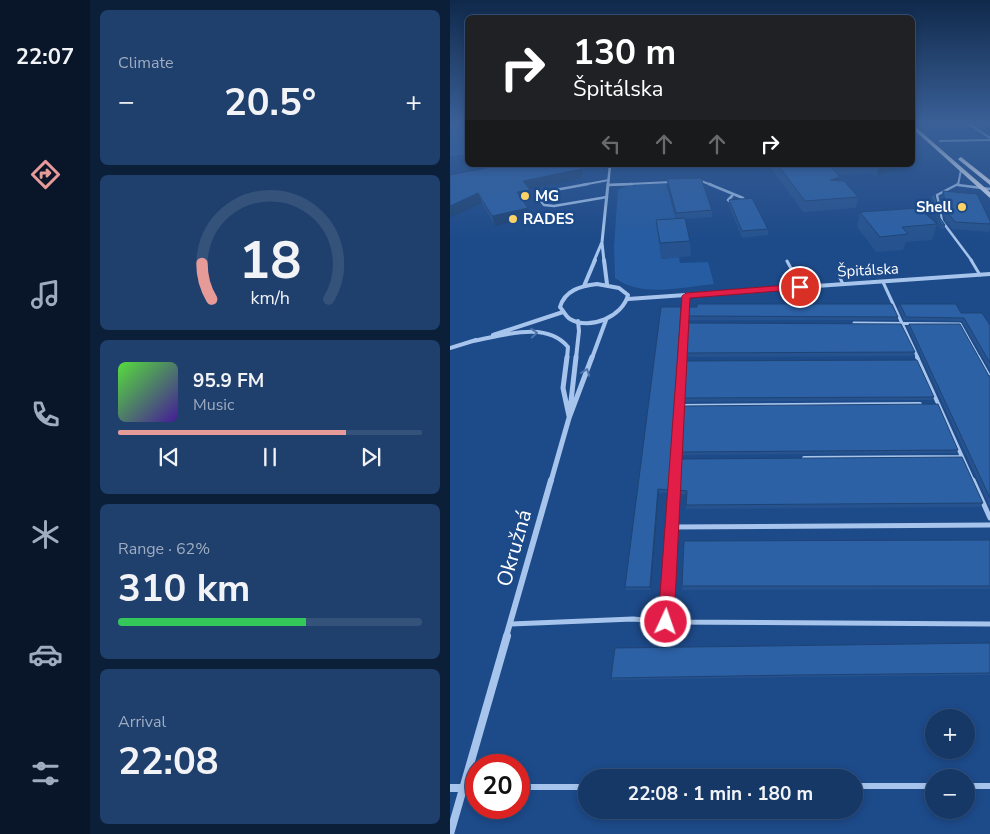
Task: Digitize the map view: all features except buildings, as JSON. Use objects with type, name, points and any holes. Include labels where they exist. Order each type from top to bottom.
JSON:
[{"type":"main road","points":[[953,163],[990,196]]},
{"type":"main road","points":[[966,163],[990,183]]},
{"type":"street","points":[[607,284],[602,242],[610,167]]},
{"type":"street","points":[[584,286],[602,242]]},
{"type":"street","name":"Špitálska","points":[[628,300],[990,274]]},
{"type":"street","points":[[607,284],[622,289],[628,300],[622,311],[606,320],[578,321],[563,312],[560,307],[565,296],[584,286],[607,284]]},
{"type":"street","points":[[450,348],[563,312]]},
{"type":"street","name":"Okružná","points":[[450,834],[569,418],[606,320]]},
{"type":"street","points":[[569,418],[579,331],[578,321]]},
{"type":"street","points":[[473,341],[534,332],[560,336],[568,347],[563,388],[569,418]]},
{"type":"street","points":[[450,788],[463,788]]},
{"type":"lane","points":[[958,185],[961,170]]},
{"type":"lane","points":[[607,197],[554,206],[544,205],[537,196],[539,193],[609,180]]},
{"type":"lane","points":[[698,180],[709,183],[732,196],[743,198],[746,202],[730,203],[728,200],[732,196]]},
{"type":"lane","points":[[608,186],[678,181]]},
{"type":"lane","points":[[980,275],[968,255],[942,221],[937,195],[958,185],[990,189]]},
{"type":"lane","points":[[787,261],[800,287]]},
{"type":"lane","points":[[838,274],[843,284]]},
{"type":"lane","points":[[883,282],[990,518]]},
{"type":"lane","points":[[666,622],[686,296]]},
{"type":"lane","points":[[852,323],[960,324],[990,378]]},
{"type":"lane","points":[[909,360],[919,360]]},
{"type":"lane","points":[[682,361],[692,361]]},
{"type":"lane","points":[[679,406],[938,404]]},
{"type":"lane","points":[[795,458],[962,457]]},
{"type":"lane","points":[[677,459],[687,459]]},
{"type":"lane","points":[[671,527],[990,525]]},
{"type":"lane","points":[[511,624],[633,619],[666,622],[990,624]]},
{"type":"lane","points":[[863,786],[925,786]]},
{"type":"lane","points":[[975,786],[990,786]]},
{"type":"lane","points":[[530,787],[578,787]]},
{"type":"shaded area","points":[[666,183],[676,220],[661,259],[679,257],[680,263],[708,262],[714,284],[663,290],[638,288],[615,278],[614,246],[618,190],[627,186]]},
{"type":"place","name":"MG","points":[[525,196]]},
{"type":"place","name":"Shell","points":[[962,207]]},
{"type":"place","name":"RADES","points":[[513,219]]},
{"type":"route","points":[[666,622],[686,296],[800,287]]}]
